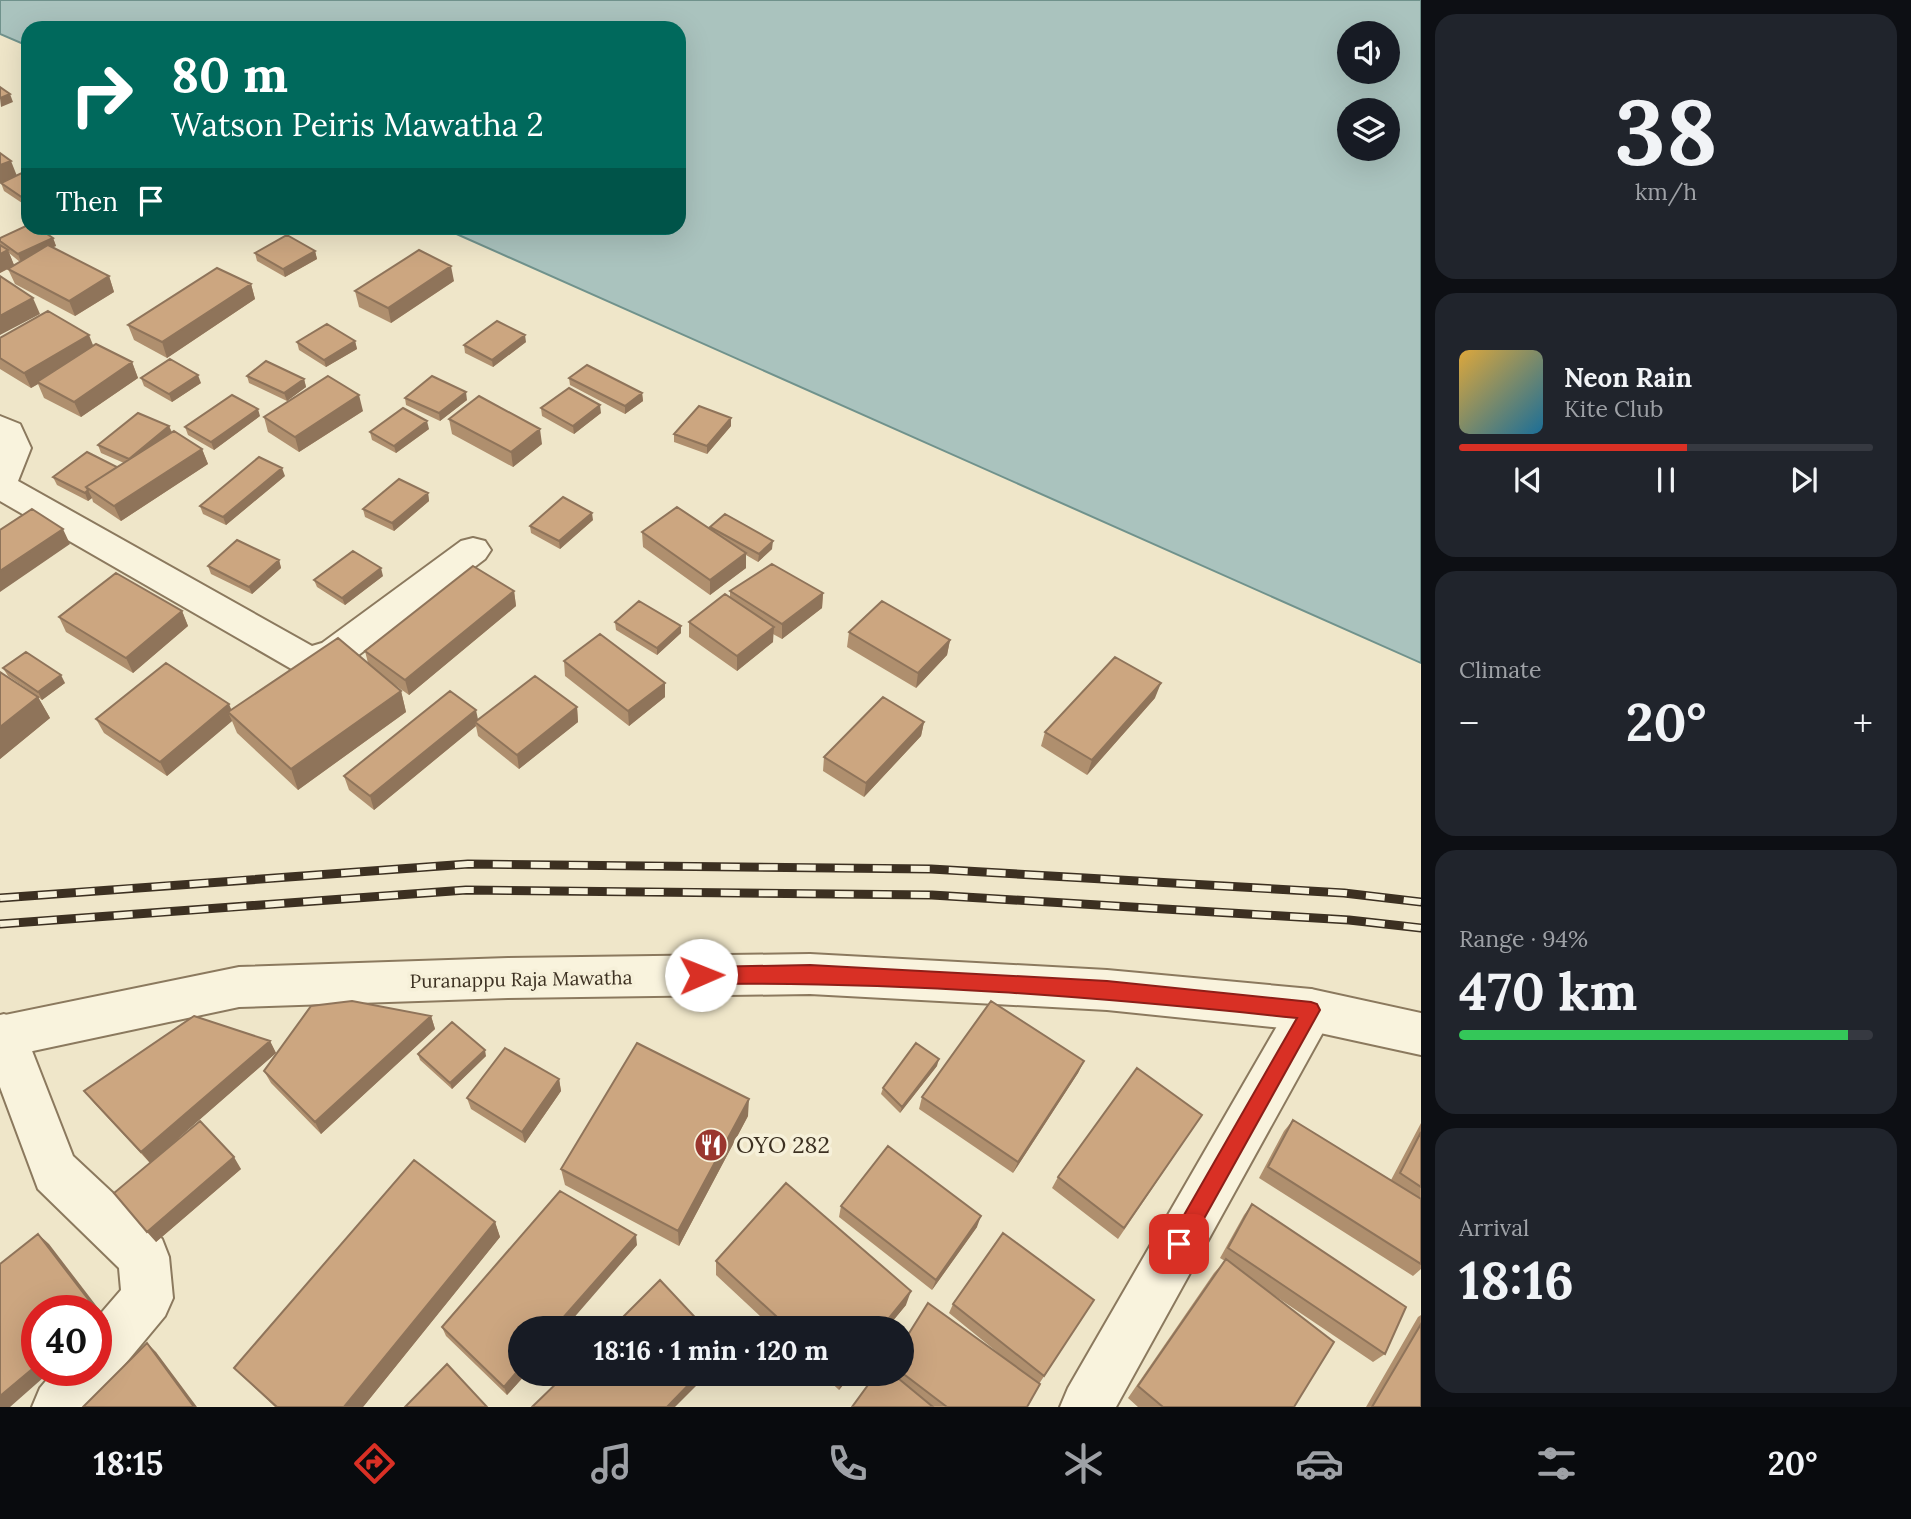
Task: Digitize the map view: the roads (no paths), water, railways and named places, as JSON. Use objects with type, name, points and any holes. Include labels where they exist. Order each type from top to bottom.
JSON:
[{"type":"street","points":[[0,427],[8,432],[15,448],[0,486],[308,661],[335,653],[472,550]]},
{"type":"street","name":"Puranappu Raja Mawatha","points":[[2,1036],[239,986],[508,978],[810,974],[1107,990],[1311,1010],[1421,1034]]},
{"type":"street","points":[[1087,1407],[1311,1010]]},
{"type":"street","points":[[2,1036],[55,1172],[144,1257],[147,1298],[112,1341]]},
{"type":"street","points":[[59,1407],[76,1386]]},
{"type":"water","points":[[0,0],[1421,0],[1421,663],[459,235],[686,235],[686,21],[21,21],[21,43],[0,34]]},
{"type":"railway","points":[[0,898],[468,864],[931,869],[1344,893],[1421,902]]},
{"type":"railway","points":[[0,924],[466,890],[932,895],[1349,920],[1421,928]]},
{"type":"place","name":"OYO 282","points":[[711,1145]]}]
